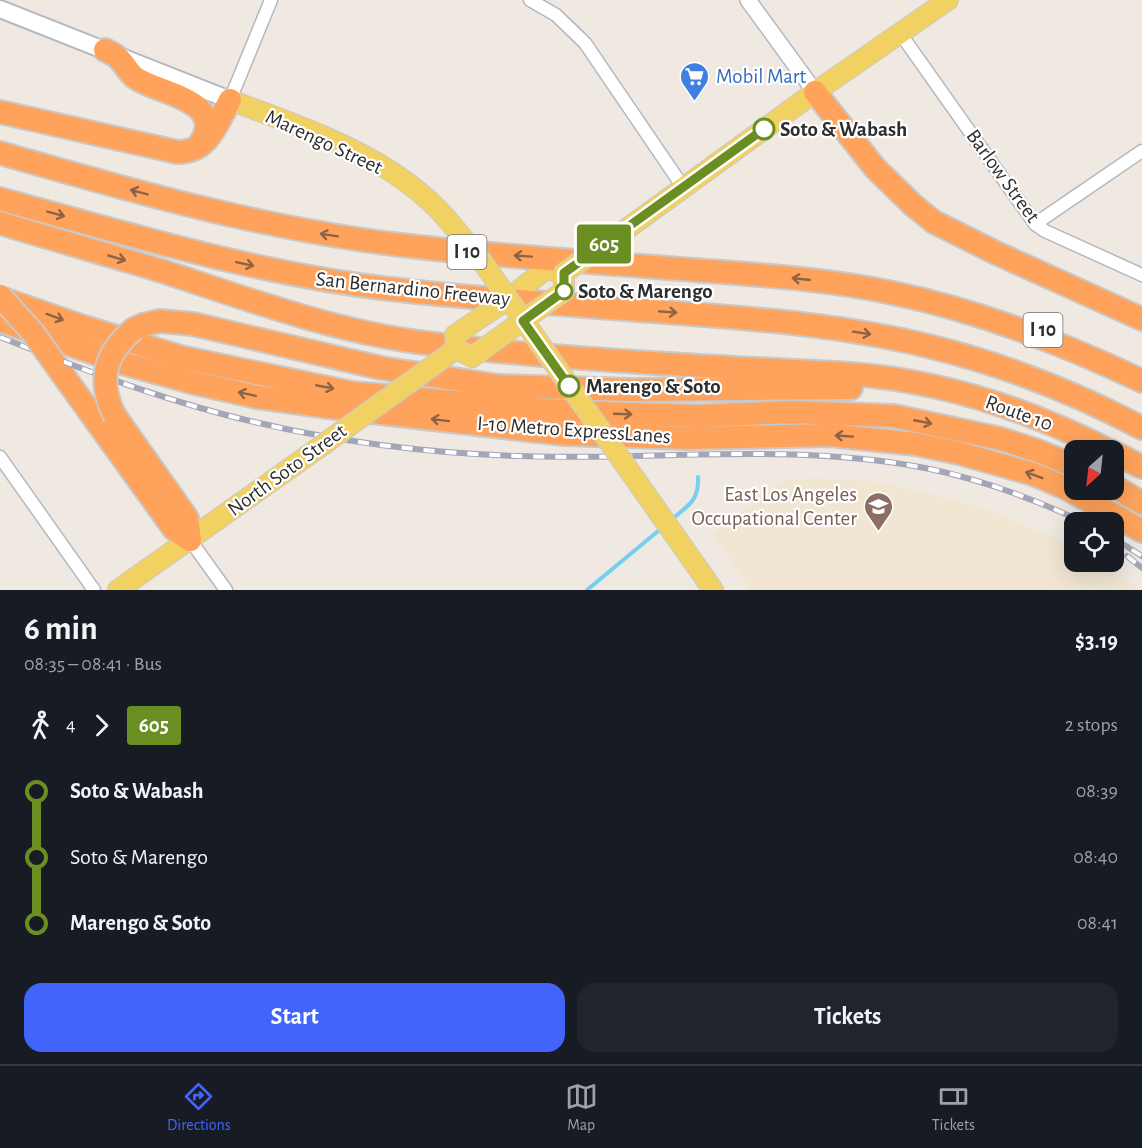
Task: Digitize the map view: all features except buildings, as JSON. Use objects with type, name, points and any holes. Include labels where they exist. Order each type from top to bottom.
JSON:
[{"type":"highway","points":[[105,50],[118,57],[137,79],[189,100],[198,106],[203,114],[206,128],[203,140],[194,151]]},
{"type":"highway","points":[[815,92],[875,168],[934,222],[987,249],[1142,319]]},
{"type":"highway","points":[[0,112],[177,152],[194,151],[203,145],[230,100]]},
{"type":"highway","name":"San Bernardino Freeway","points":[[0,153],[200,208],[294,230],[460,252],[802,279],[892,292],[987,317],[1060,344],[1142,381]]},
{"type":"highway","name":"San Bernardino Freeway","points":[[0,199],[235,261],[312,278],[387,289],[774,321],[880,336],[929,346],[1016,372],[1087,401],[1142,428]]},
{"type":"highway","points":[[0,224],[160,271],[273,308],[347,328],[415,341],[606,360],[852,374],[927,386]]},
{"type":"highway","points":[[0,297],[34,334],[174,529],[190,540]]},
{"type":"highway","name":"I-10 Metro ExpressLanes","points":[[0,297],[81,326],[180,357],[352,393],[613,414],[698,416],[792,412],[894,416],[1001,439],[1064,462]]},
{"type":"highway","name":"I 10","points":[[941,304],[1079,340],[1142,364]]},
{"type":"highway","name":"I-10 Metro ExpressLanes","points":[[0,320],[122,363],[257,397],[564,434],[690,438],[830,435],[916,444],[959,453],[1033,474],[1068,489],[1142,531]]},
{"type":"highway","points":[[190,540],[187,518],[115,416],[105,389],[107,368],[117,345],[134,329],[160,321],[193,324],[381,368],[499,387],[642,390],[927,386]]},
{"type":"highway","name":"Route 10","points":[[927,386],[1002,405],[1086,440]]},
{"type":"highway","points":[[1124,458],[1142,467]]},
{"type":"highway","points":[[1124,492],[1142,503]]},
{"type":"main road","name":"North Soto Street","points":[[118,590],[456,350],[455,335],[508,299],[546,269],[564,273],[815,92],[948,0]]},
{"type":"main road","name":"Marengo Street","points":[[0,9],[354,150],[396,176],[424,197],[447,219],[481,260],[713,590]]},
{"type":"main road","points":[[456,350],[472,357],[523,321],[564,291],[564,273]]},
{"type":"street","points":[[230,100],[271,0]]},
{"type":"street","points":[[530,0],[556,15],[585,43],[683,187]]},
{"type":"street","points":[[747,0],[815,92]]},
{"type":"street","name":"Barlow Street","points":[[900,33],[1035,225],[1142,275]]},
{"type":"street","points":[[1035,225],[1142,151]]},
{"type":"street","points":[[2,463],[94,590]]},
{"type":"street","points":[[190,540],[226,590]]},
{"type":"shaded area","name":"East Los Angeles Occupational Center","points":[[814,478],[871,481],[983,508],[1064,543],[1064,572],[1113,572],[1140,590],[751,590],[712,534],[786,480]]},
{"type":"waterway","points":[[671,520],[694,498],[697,492],[698,477]]},
{"type":"waterway","points":[[587,590],[663,527]]},
{"type":"railway","points":[[0,337],[140,389],[226,415],[298,432],[371,444],[445,452],[518,456],[773,454],[875,460],[945,472],[1025,497],[1064,514]]},
{"type":"railway","points":[[1124,545],[1142,556]]},
{"type":"railway","points":[[1127,556],[1142,568]]},
{"type":"bus line","name":"605","points":[[569,386],[523,321],[564,291],[564,273],[764,129]]},
{"type":"place","name":"Mobil Mart","points":[[695,102]]},
{"type":"place","name":"Soto & Wabash","points":[[764,129]]},
{"type":"place","name":"Soto & Marengo","points":[[564,291]]},
{"type":"place","name":"Marengo & Soto","points":[[569,386]]},
{"type":"place","name":"East Los Angeles Occupational Center","points":[[878,532]]}]
